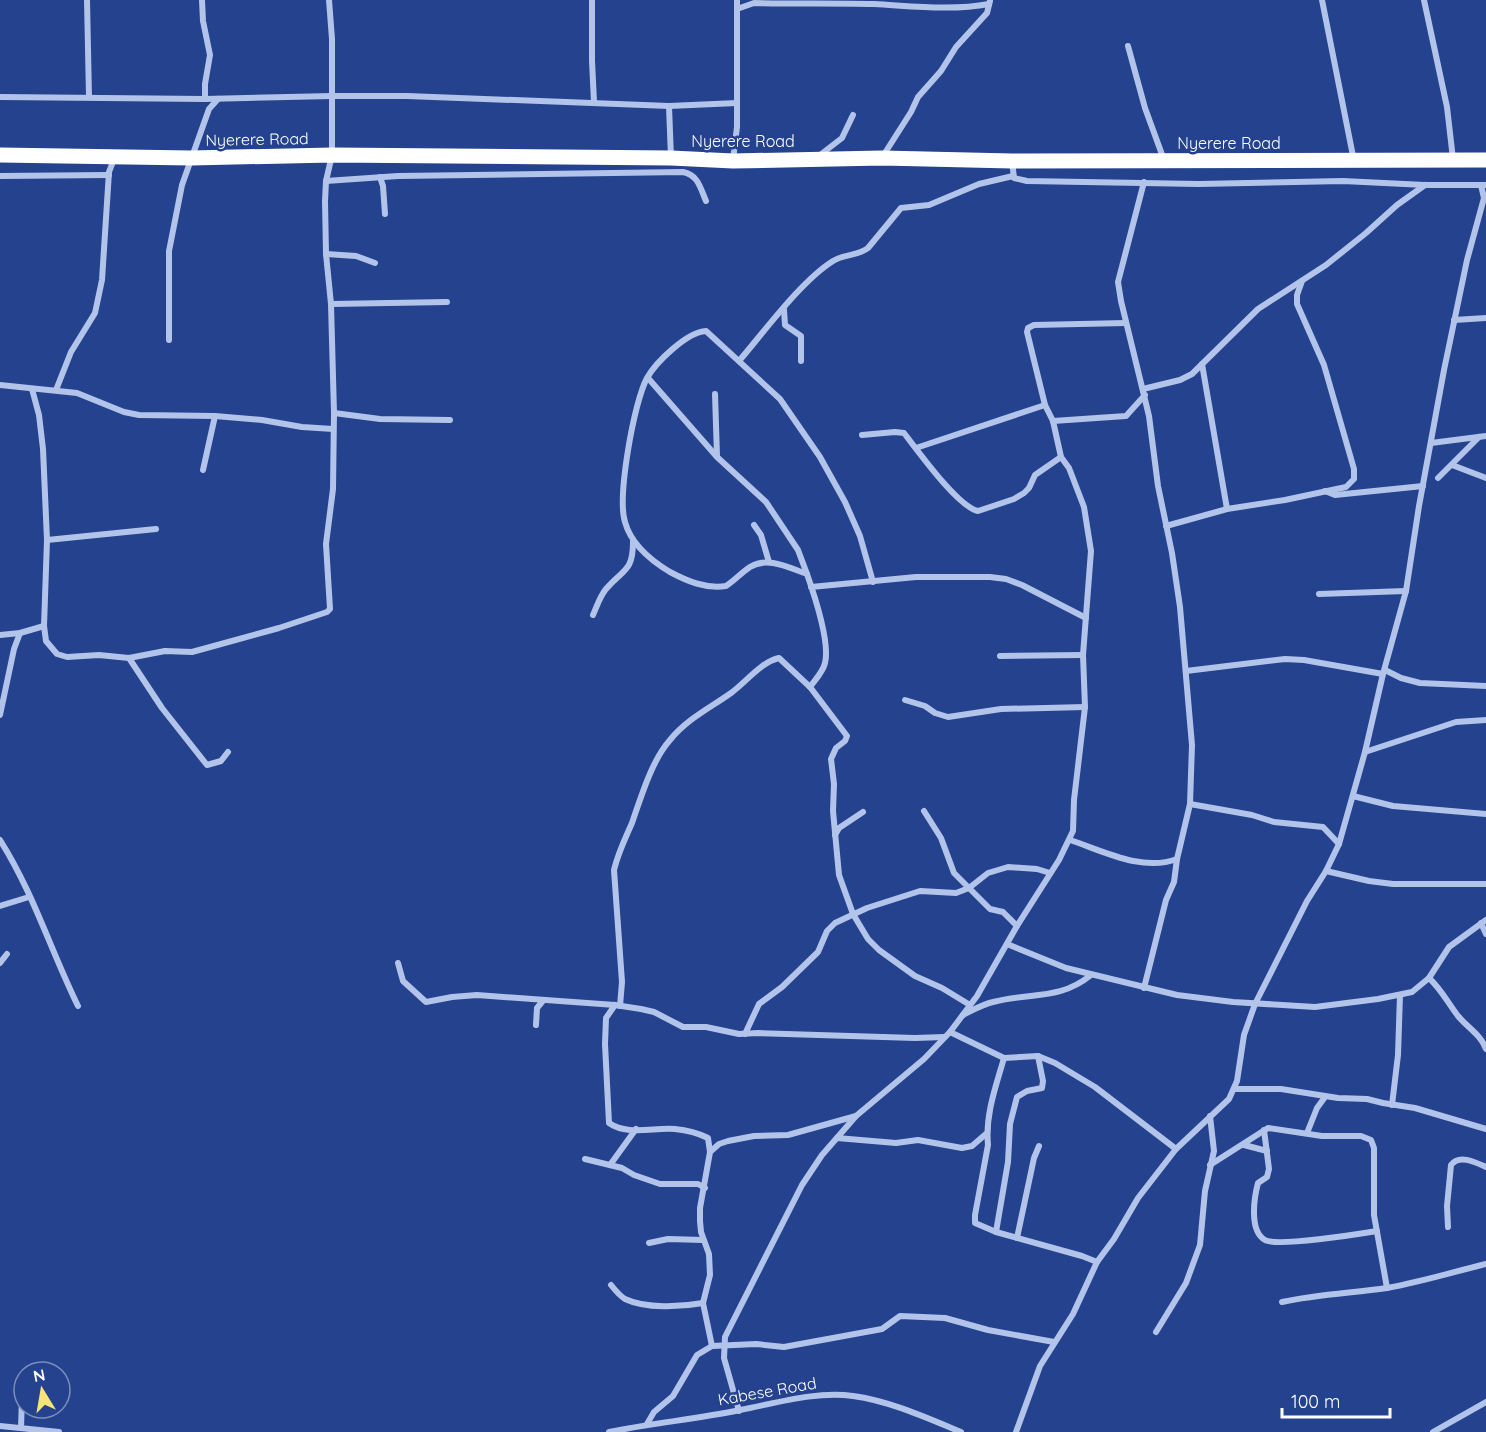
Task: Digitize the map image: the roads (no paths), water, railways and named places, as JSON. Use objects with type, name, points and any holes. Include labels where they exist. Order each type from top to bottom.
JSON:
[{"type":"highway","name":"Nyerere Road","points":[[0,155],[191,158],[332,155],[671,158],[733,161],[882,158],[1012,168],[1164,161],[1486,160]]},
{"type":"street","points":[[87,0],[89,97]]},
{"type":"street","points":[[202,0],[203,21],[210,55],[205,99]]},
{"type":"street","points":[[32,389],[39,415],[43,449],[47,540],[44,626],[48,646],[61,656],[99,655],[129,658],[165,651],[192,652],[279,628],[330,609],[326,544],[333,489],[334,413],[326,181],[332,155],[332,39],[329,0]]},
{"type":"street","points":[[592,0],[594,102]]},
{"type":"street","points":[[733,161],[737,127],[737,0]]},
{"type":"street","points":[[1322,0],[1354,161]]},
{"type":"street","points":[[1424,0],[1446,108],[1453,159]]},
{"type":"street","points":[[737,9],[754,3],[872,2],[942,8],[974,7],[990,2]]},
{"type":"street","points":[[882,158],[918,97],[941,71],[956,47],[987,13],[990,2]]},
{"type":"street","points":[[1128,46],[1145,108],[1164,161]]},
{"type":"street","points":[[0,97],[205,99],[332,96],[669,106],[736,103]]},
{"type":"street","points":[[169,340],[169,251],[182,185],[209,109],[219,98]]},
{"type":"street","points":[[669,106],[671,158]]},
{"type":"street","points":[[814,159],[842,138],[853,115]]},
{"type":"street","points":[[56,390],[64,366],[76,342],[94,316],[102,280],[109,175],[116,156]]},
{"type":"street","points":[[740,361],[813,278],[832,262],[863,252],[902,208],[929,206],[1012,168],[1016,179],[1027,181],[1198,184],[1343,181],[1484,185],[1481,213],[1467,260],[1454,320],[1406,591],[1339,844],[1326,871],[1307,901],[1255,1004],[1244,1035],[1234,1089],[1229,1098],[1176,1149],[1138,1198],[1114,1239],[1097,1262],[1073,1314],[1040,1366],[1016,1432]]},
{"type":"street","points":[[326,181],[380,177],[682,172],[691,174],[698,180],[706,201]]},
{"type":"street","points":[[0,176],[109,175]]},
{"type":"street","points":[[380,177],[385,214]]},
{"type":"street","points":[[1144,182],[1118,282],[1144,392],[1158,486],[1172,553],[1192,745],[1190,804],[1174,882],[1166,900],[1144,988]]},
{"type":"street","points":[[1053,421],[1126,416],[1144,392],[1192,374],[1258,309],[1326,265],[1397,205],[1425,185]]},
{"type":"street","points":[[327,254],[356,256],[375,262]]},
{"type":"street","points":[[1166,526],[1227,509],[1285,501],[1346,487],[1354,479],[1354,469],[1324,365],[1297,304],[1296,295],[1302,281]]},
{"type":"street","points":[[331,304],[447,302]]},
{"type":"street","points":[[784,309],[785,325],[801,336],[801,361]]},
{"type":"street","points":[[1454,320],[1486,318]]},
{"type":"street","points":[[739,1411],[724,1358],[723,1345],[737,1310],[802,1185],[822,1155],[856,1116],[924,1059],[950,1032],[970,1005],[1070,840],[1075,823],[1074,800],[1085,707],[1083,655],[1091,551],[1088,524],[1069,468],[1061,458],[1053,421],[1045,405],[1027,332],[1028,328],[1034,325],[1126,323]]},
{"type":"street","points":[[807,574],[770,562],[754,565],[726,586],[700,585],[660,566],[633,541],[622,510],[637,410],[648,378],[654,368],[678,345],[694,334],[706,331],[780,399],[820,457],[845,502],[860,536],[873,582]]},
{"type":"street","points":[[1202,364],[1227,509]]},
{"type":"street","points":[[648,378],[717,457],[766,502],[798,550],[818,610],[826,655],[824,668],[810,687]]},
{"type":"street","points":[[0,386],[83,394],[133,414],[214,416],[262,420],[313,429],[333,429]]},
{"type":"street","points":[[715,393],[717,457]]},
{"type":"street","points":[[916,448],[1045,405]]},
{"type":"street","points":[[334,413],[380,419],[450,420]]},
{"type":"street","points":[[203,470],[214,416]]},
{"type":"street","points":[[862,435],[904,433],[957,497],[972,510],[978,512],[1024,493],[1035,475],[1061,458]]},
{"type":"street","points":[[1431,442],[1483,436]]},
{"type":"street","points":[[1438,478],[1483,436]]},
{"type":"street","points":[[1452,465],[1486,478]]},
{"type":"street","points":[[1323,491],[1335,495],[1423,486]]},
{"type":"street","points":[[754,525],[761,535],[770,562]]},
{"type":"street","points":[[47,540],[156,529]]},
{"type":"street","points":[[593,615],[605,591],[628,568],[633,555],[633,541]]},
{"type":"street","points":[[811,587],[916,577],[1006,579],[1086,618]]},
{"type":"street","points":[[1319,594],[1406,591]]},
{"type":"street","points":[[0,635],[20,633],[44,626]]},
{"type":"street","points":[[0,715],[14,649],[20,633]]},
{"type":"street","points":[[1000,656],[1083,655]]},
{"type":"street","points":[[129,658],[162,708],[207,765],[221,761],[228,753]]},
{"type":"street","points":[[1186,671],[1285,658],[1384,672],[1420,683],[1486,686]]},
{"type":"street","points":[[712,1346],[702,1303],[710,1275],[709,1254],[703,1240],[700,1221],[700,1208],[710,1152],[708,1138],[676,1129],[636,1130],[612,1125],[608,1119],[609,1095],[604,1065],[606,1022],[608,1014],[617,1006],[622,982],[614,870],[641,796],[669,740],[699,713],[730,694],[774,660],[781,659],[810,687],[847,736],[845,741],[836,748],[831,759],[834,784],[834,835],[839,875],[853,914],[868,939],[879,950],[915,976],[942,988],[970,1005]]},
{"type":"street","points":[[905,700],[925,706],[942,717],[1001,709],[1085,707]]},
{"type":"street","points":[[1365,752],[1456,722],[1486,720]]},
{"type":"street","points":[[1353,796],[1393,806],[1486,814]]},
{"type":"street","points":[[1190,804],[1252,815],[1274,822],[1323,827],[1339,844]]},
{"type":"street","points":[[924,811],[942,838],[954,873],[990,909],[1003,912],[1017,926]]},
{"type":"street","points":[[834,835],[839,828],[863,812]]},
{"type":"street","points":[[0,840],[29,897],[78,1006]]},
{"type":"street","points":[[1070,840],[1142,863],[1155,864],[1177,859]]},
{"type":"street","points":[[745,1034],[759,1004],[782,987],[818,952],[832,925],[884,901],[920,891],[956,893],[969,888],[988,873],[1008,867],[1043,870],[1050,873]]},
{"type":"street","points":[[1326,871],[1387,883],[1486,884]]},
{"type":"street","points":[[0,906],[29,897]]},
{"type":"street","points":[[1007,944],[1052,963],[1177,995],[1255,1004],[1315,1007],[1412,992],[1429,978],[1449,947],[1483,921],[1486,934]]},
{"type":"street","points":[[0,963],[7,954]]},
{"type":"street","points":[[398,963],[403,981],[426,1002],[477,995],[542,1002],[617,1006],[654,1012],[683,1027],[706,1027],[732,1034],[944,1037]]},
{"type":"street","points":[[962,1015],[994,1001],[1063,992],[1092,975]]},
{"type":"street","points":[[1429,978],[1436,984],[1459,1017],[1482,1040],[1486,1049]]},
{"type":"street","points":[[1392,1104],[1398,1055],[1400,994]]},
{"type":"street","points":[[536,1025],[537,1008],[542,1002]]},
{"type":"street","points":[[950,1032],[1004,1058],[1038,1056],[1055,1063],[1095,1087],[1176,1149]]},
{"type":"street","points":[[996,1232],[1008,1162],[1011,1114],[1017,1097],[1027,1091],[1042,1088],[1043,1081],[1038,1056]]},
{"type":"street","points":[[1004,1058],[995,1084],[987,1133],[988,1144],[974,1219],[976,1224],[1097,1262]]},
{"type":"street","points":[[1234,1089],[1281,1089],[1325,1097],[1367,1099],[1415,1108],[1486,1130]]},
{"type":"street","points":[[1307,1133],[1317,1108],[1325,1097]]},
{"type":"street","points":[[710,1152],[719,1144],[728,1141],[754,1136],[788,1135],[856,1116]]},
{"type":"street","points":[[1156,1332],[1186,1282],[1200,1245],[1205,1191],[1214,1143],[1210,1116]]},
{"type":"street","points":[[1210,1165],[1264,1130],[1273,1128],[1322,1136],[1361,1136],[1371,1140],[1374,1148],[1373,1199],[1387,1288]]},
{"type":"street","points":[[610,1165],[636,1130]]},
{"type":"street","points":[[1264,1130],[1269,1174],[1258,1183],[1255,1200],[1256,1226],[1263,1239],[1269,1242],[1290,1242],[1377,1231]]},
{"type":"street","points":[[837,1138],[896,1143],[918,1140],[962,1148],[972,1146],[987,1133]]},
{"type":"street","points":[[1244,1145],[1267,1151]]},
{"type":"street","points":[[1017,1238],[1034,1158],[1039,1146]]},
{"type":"street","points":[[585,1159],[622,1168],[660,1184],[698,1184],[705,1188]]},
{"type":"street","points":[[1448,1227],[1450,1165],[1461,1159],[1486,1167]]},
{"type":"street","points":[[649,1244],[668,1239],[703,1240]]},
{"type":"street","points":[[1282,1302],[1314,1295],[1387,1288],[1449,1275],[1486,1264]]},
{"type":"street","points":[[611,1285],[624,1299],[638,1302],[674,1307],[702,1303]]},
{"type":"street","points":[[647,1424],[654,1412],[673,1396],[697,1355],[712,1346],[756,1344],[784,1347],[882,1329],[900,1316],[945,1318],[988,1330],[1054,1342]]},
{"type":"street","name":"Kabese Road","points":[[609,1432],[647,1424],[739,1411],[815,1395],[854,1396],[881,1402],[961,1432]]},
{"type":"street","points":[[1433,1432],[1486,1402]]},
{"type":"street","points":[[21,1420],[21,1428]]},
{"type":"street","points":[[0,1426],[58,1432]]}]
